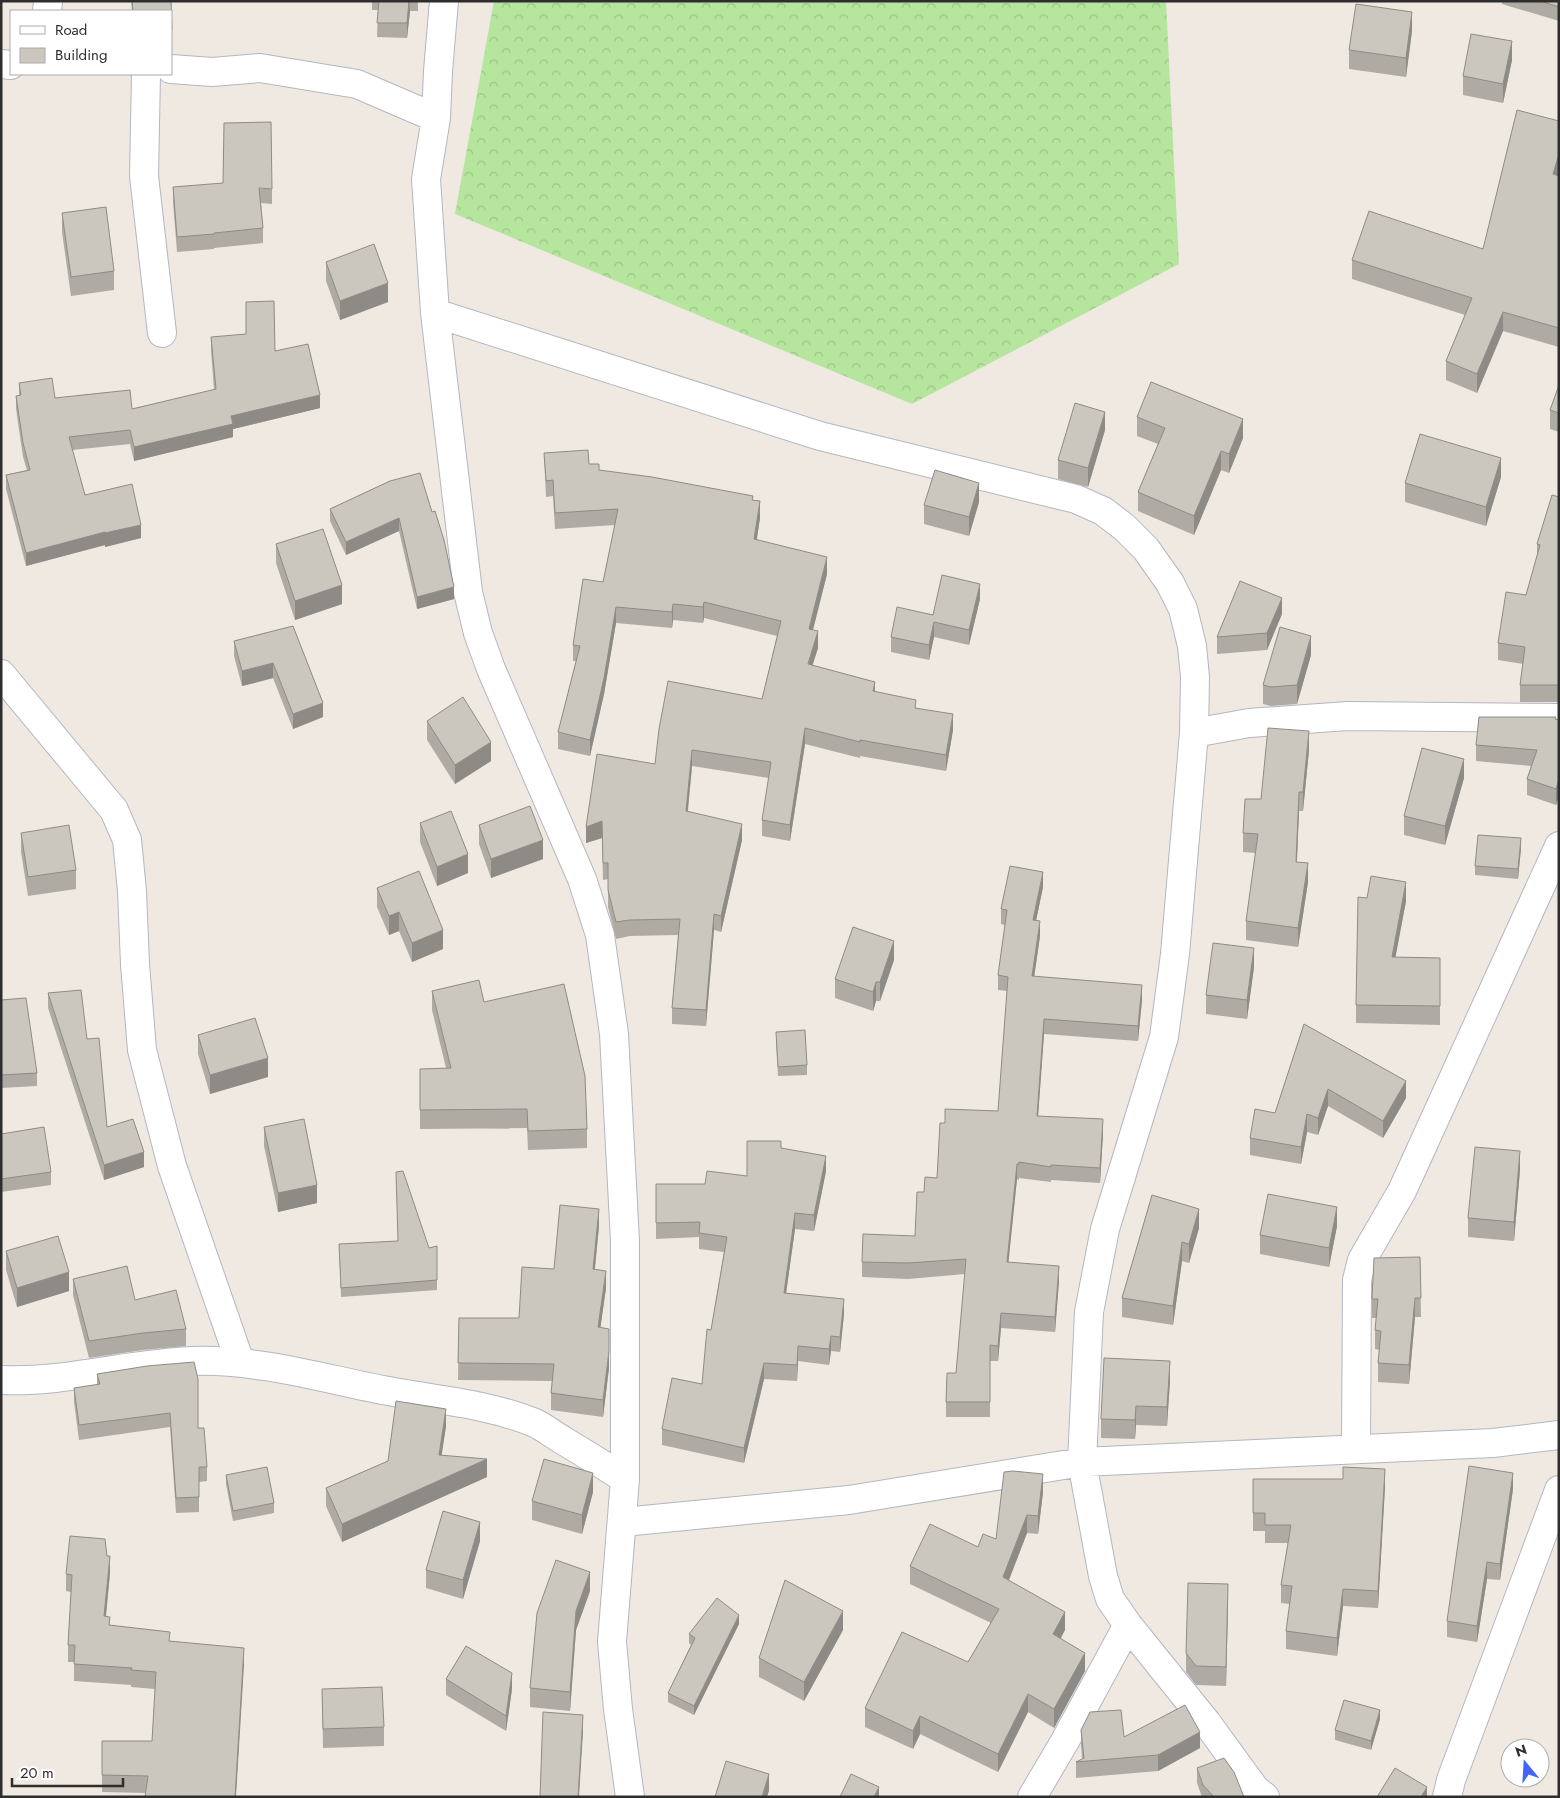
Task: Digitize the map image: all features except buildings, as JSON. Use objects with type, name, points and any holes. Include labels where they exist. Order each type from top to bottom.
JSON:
[{"type":"street","points":[[444,1],[436,118],[426,179],[435,313],[468,592],[478,633],[492,669],[582,878],[600,935],[614,1034],[625,1241],[625,1479],[612,1642],[618,1709],[630,1797]]},
{"type":"street","points":[[172,69],[212,72],[260,68],[357,84],[436,118]]},
{"type":"street","points":[[146,75],[144,176],[162,333]]},
{"type":"street","points":[[435,313],[820,436],[1076,499],[1103,511],[1124,527],[1146,549],[1170,583],[1183,609],[1192,646],[1195,678],[1194,733],[1175,954],[1164,1037],[1105,1230],[1089,1312],[1082,1462],[1103,1576],[1110,1599],[1128,1625],[1207,1723],[1255,1790],[1264,1797]]},
{"type":"street","points":[[1,674],[114,810],[127,840],[142,1050],[172,1166],[240,1362]]},
{"type":"street","points":[[1194,733],[1249,724],[1348,716],[1559,718]]},
{"type":"street","points":[[1356,1448],[1357,1280],[1362,1260],[1402,1191],[1559,846]]},
{"type":"street","points":[[1,1380],[22,1381],[80,1376],[148,1365],[193,1361],[240,1362],[394,1392],[489,1408],[536,1424],[625,1479]]},
{"type":"street","points":[[623,1522],[850,1500],[1082,1462],[1493,1443],[1559,1435]]},
{"type":"street","points":[[1447,1797],[1451,1780],[1559,1490]]},
{"type":"street","points":[[1032,1797],[1065,1741],[1128,1625]]},
{"type":"green space","points":[[494,1],[1166,1],[1179,264],[912,404],[455,214]]}]
